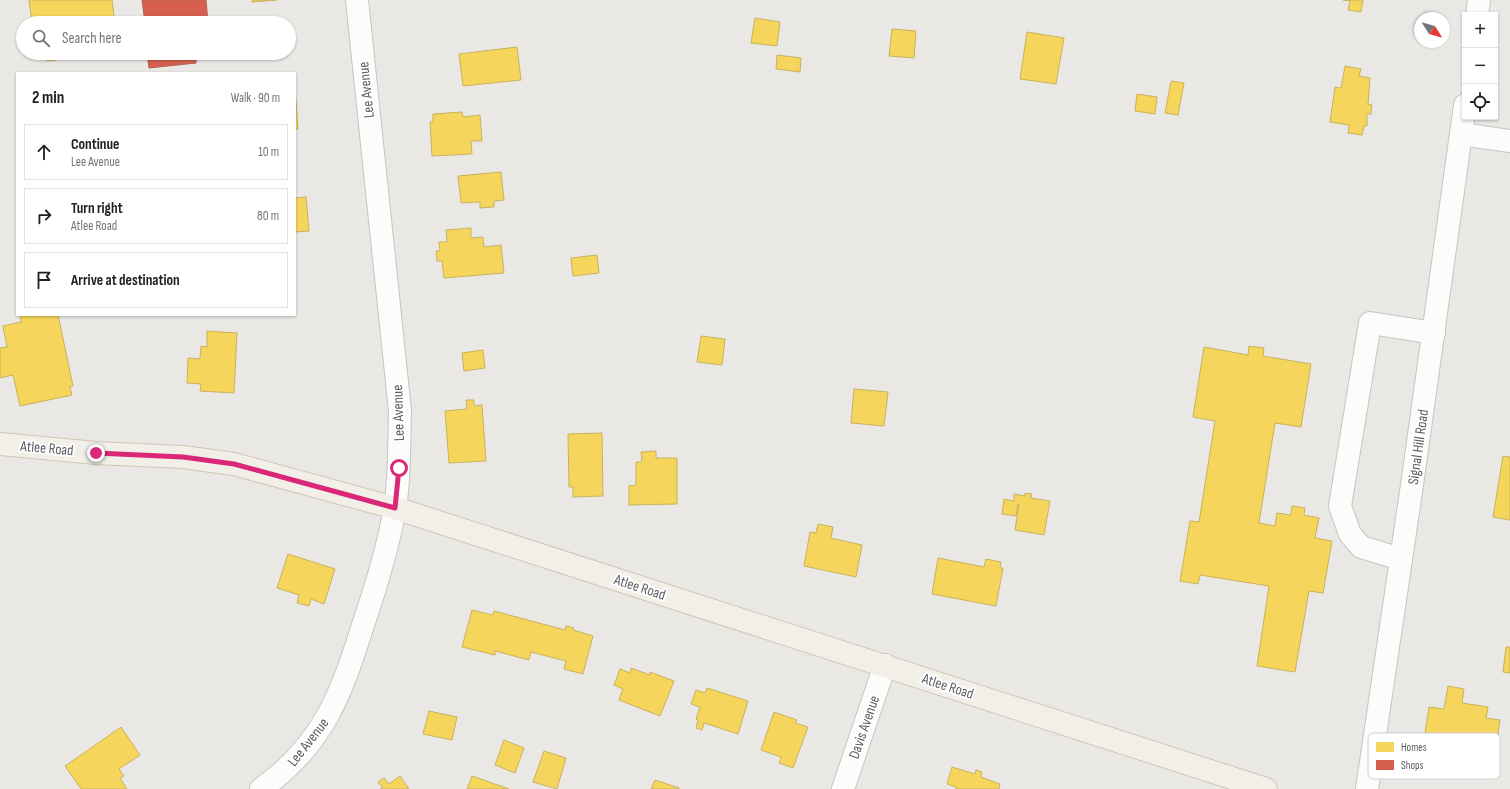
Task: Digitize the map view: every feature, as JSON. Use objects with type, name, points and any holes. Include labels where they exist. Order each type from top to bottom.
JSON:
[{"type":"main road","name":"Atlee Road","points":[[0,444],[96,453],[183,457],[234,464],[395,508],[1266,789]]},
{"type":"street","name":"Lee Avenue","points":[[261,789],[282,774],[310,746],[331,713],[350,665],[381,569],[395,508],[399,468],[400,411],[357,0]]},
{"type":"street","points":[[1478,12],[1480,0]]},
{"type":"street","name":"Signal Hill Road","points":[[1375,733],[1434,333],[1463,120]]},
{"type":"street","points":[[1461,134],[1510,140]]},
{"type":"street","points":[[1401,559],[1361,547],[1350,534],[1340,506],[1370,323],[1434,333]]},
{"type":"street","name":"Davis Avenue","points":[[843,789],[885,665]]},
{"type":"street","name":"Signal Hill Road","points":[[1367,789],[1368,779]]},
{"type":"building: Homes","points":[[29,0],[112,0],[114,16],[31,16]]},
{"type":"building: Homes","points":[[252,0],[277,0],[252,2]]},
{"type":"building: Homes","points":[[1343,0],[1363,0],[1361,12],[1348,10],[1350,1]]},
{"type":"building: Homes","points":[[755,18],[780,22],[777,46],[751,43]]},
{"type":"building: Homes","points":[[892,29],[916,31],[914,58],[889,56]]},
{"type":"building: Homes","points":[[1027,32],[1064,38],[1056,84],[1020,79]]},
{"type":"building: Homes","points":[[517,47],[521,80],[463,86],[459,54]]},
{"type":"building: Homes","points":[[777,55],[801,58],[800,72],[776,69]]},
{"type":"building: Homes","points":[[1345,66],[1361,69],[1359,76],[1370,78],[1368,104],[1372,105],[1371,114],[1367,114],[1367,126],[1364,126],[1362,135],[1348,133],[1349,125],[1330,122],[1335,87],[1341,88]]},
{"type":"building: Homes","points":[[1171,81],[1184,83],[1178,115],[1165,113]]},
{"type":"building: Homes","points":[[1137,94],[1157,97],[1155,114],[1135,111]]},
{"type":"building: Homes","points":[[296,101],[298,129],[296,129]]},
{"type":"building: Homes","points":[[462,112],[463,117],[480,115],[482,141],[471,141],[472,154],[432,156],[430,122],[433,122],[433,114]]},
{"type":"building: Homes","points":[[501,172],[504,200],[494,201],[494,207],[480,208],[480,202],[461,203],[458,176]]},
{"type":"building: Homes","points":[[306,197],[309,231],[296,232],[296,198]]},
{"type":"building: Homes","points":[[471,228],[471,238],[483,237],[484,247],[501,245],[504,273],[444,278],[442,261],[437,261],[436,251],[440,251],[439,242],[447,242],[446,230]]},
{"type":"building: Homes","points":[[597,255],[599,273],[573,276],[571,258]]},
{"type":"building: Homes","points":[[20,316],[58,316],[73,386],[70,387],[72,395],[20,406],[13,375],[0,378],[0,348],[7,347],[3,326],[21,322]]},
{"type":"building: Homes","points":[[207,331],[237,333],[234,393],[200,391],[201,384],[187,383],[188,358],[200,359],[201,346],[207,347]]},
{"type":"building: Homes","points":[[701,336],[725,339],[722,365],[697,362]]},
{"type":"building: Homes","points":[[1249,346],[1264,348],[1263,356],[1311,364],[1301,427],[1275,423],[1259,523],[1275,526],[1277,513],[1291,515],[1292,506],[1305,508],[1304,515],[1319,518],[1315,538],[1332,541],[1323,593],[1309,591],[1295,672],[1257,666],[1269,586],[1200,575],[1198,584],[1180,581],[1190,521],[1199,522],[1215,421],[1193,417],[1204,347],[1248,355]]},
{"type":"building: Homes","points":[[483,350],[485,368],[464,371],[462,353]]},
{"type":"building: Homes","points":[[854,389],[888,392],[884,426],[851,423]]},
{"type":"building: Homes","points":[[466,400],[474,400],[474,406],[482,405],[486,461],[449,463],[445,411],[467,409]]},
{"type":"building: Homes","points":[[602,433],[603,496],[573,497],[573,487],[569,487],[568,434]]},
{"type":"building: Homes","points":[[656,451],[656,458],[677,458],[677,504],[629,505],[629,486],[636,485],[636,462],[642,462],[641,452]]},
{"type":"building: Homes","points":[[1503,456],[1510,457],[1510,520],[1493,517]]},
{"type":"building: Homes","points":[[1025,493],[1032,494],[1031,498],[1050,501],[1044,535],[1015,530],[1019,504],[1016,516],[1002,514],[1004,499],[1014,501],[1014,494],[1025,496]]},
{"type":"building: Homes","points":[[818,524],[833,527],[831,538],[862,545],[856,577],[804,566],[810,532],[816,533]]},
{"type":"building: Homes","points":[[288,554],[335,569],[324,604],[311,599],[309,606],[297,603],[299,595],[277,588]]},
{"type":"building: Homes","points":[[938,558],[984,567],[986,559],[1001,562],[1000,568],[1003,568],[996,606],[932,594]]},
{"type":"building: Homes","points":[[472,610],[493,615],[494,611],[565,630],[566,626],[574,628],[573,630],[593,636],[583,674],[564,669],[566,661],[531,652],[529,660],[495,651],[495,655],[462,647]]},
{"type":"building: Homes","points":[[1506,647],[1510,647],[1510,673],[1503,672]]},
{"type":"building: Homes","points":[[631,668],[650,675],[650,672],[674,681],[660,716],[619,700],[623,689],[614,685],[620,669],[630,673]]},
{"type":"building: Homes","points":[[1448,686],[1464,689],[1462,703],[1488,707],[1486,718],[1500,720],[1498,733],[1425,733],[1429,707],[1444,709]]},
{"type":"building: Homes","points":[[707,688],[748,701],[738,734],[704,723],[702,730],[696,728],[698,720],[696,719],[700,707],[691,704],[696,690],[705,693]]},
{"type":"building: Homes","points":[[429,711],[457,717],[452,740],[423,734]]},
{"type":"building: Homes","points":[[774,712],[797,720],[795,723],[808,727],[793,768],[779,763],[781,757],[761,750]]},
{"type":"building: Homes","points":[[121,727],[140,755],[119,769],[124,776],[120,778],[127,789],[81,789],[65,766]]},
{"type":"building: Homes","points":[[504,740],[524,748],[515,773],[495,765]]},
{"type":"building: Homes","points":[[544,751],[566,758],[557,789],[533,782]]},
{"type":"building: Homes","points":[[952,767],[975,774],[976,770],[982,772],[981,777],[1000,784],[999,789],[956,789],[956,787],[947,784]]},
{"type":"building: Homes","points":[[400,776],[409,789],[380,789],[383,788],[378,782],[384,778],[389,784]]},
{"type":"building: Homes","points":[[472,776],[509,789],[467,789]]},
{"type":"building: Homes","points":[[655,780],[679,788],[679,789],[651,789]]},
{"type":"building: Shops","points":[[142,0],[206,0],[207,16],[144,16]]},
{"type":"building: Shops","points":[[148,60],[196,60],[196,63],[149,68]]},
{"type":"route","points":[[96,453],[183,457],[234,464],[395,508],[399,468]]}]
